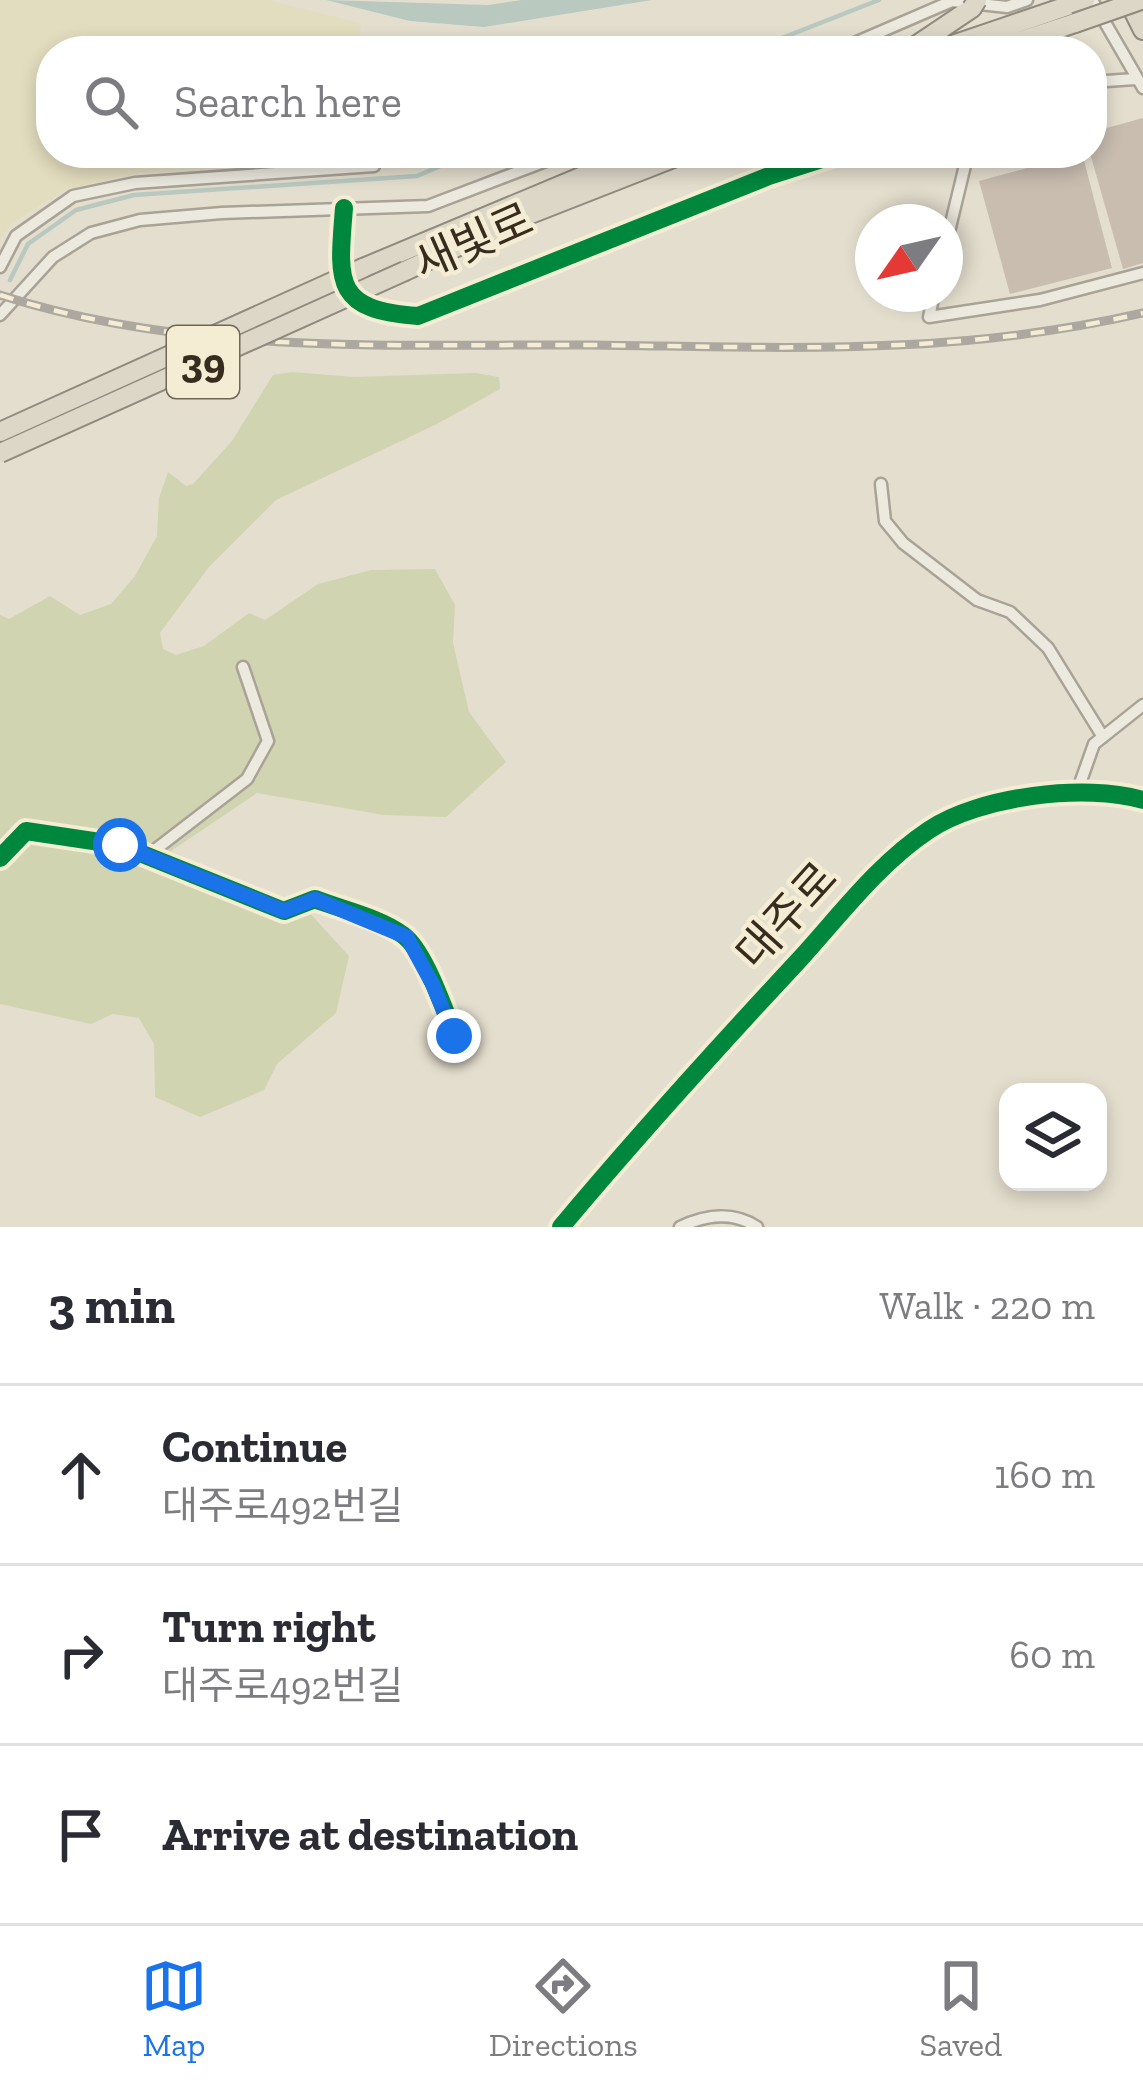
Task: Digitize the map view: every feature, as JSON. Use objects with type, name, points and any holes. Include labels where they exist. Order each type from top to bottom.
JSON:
[{"type":"highway","points":[[1128,0],[1143,30]]},
{"type":"highway","points":[[984,36],[1080,7],[1139,0],[1143,10]]},
{"type":"highway","points":[[929,36],[975,4]]},
{"type":"highway","points":[[1021,36],[1080,7]]},
{"type":"highway","name":"새빛로","points":[[0,431],[363,268],[602,168]]},
{"type":"highway","name":"새빛로","points":[[0,453],[515,220],[648,168]]},
{"type":"street","points":[[871,36],[952,1],[1007,7],[1027,0]]},
{"type":"street","points":[[1080,7],[1102,36]]},
{"type":"street","points":[[1107,42],[1139,84]]},
{"type":"street","points":[[1107,83],[1139,84]]},
{"type":"street","points":[[0,267],[16,236],[73,196],[135,183],[346,168]]},
{"type":"street","points":[[0,314],[53,257],[91,233],[140,220],[428,206],[527,168]]},
{"type":"street","points":[[344,208],[339,269],[352,297],[378,313],[418,316],[795,168]]},
{"type":"street","points":[[956,204],[964,168]]},
{"type":"street","points":[[963,311],[1040,300],[1143,273]]},
{"type":"street","points":[[929,312],[928,316],[956,312]]},
{"type":"street","points":[[881,484],[885,520],[903,543],[977,600],[1010,612],[1048,648],[1102,736]]},
{"type":"street","points":[[147,856],[247,779],[268,742],[243,667]]},
{"type":"street","points":[[1077,792],[1094,743],[1143,705]]},
{"type":"street","name":"대주로","points":[[561,1227],[654,1116],[886,863],[933,826],[1004,801],[1077,792],[1143,800]]},
{"type":"street","points":[[0,858],[26,831],[120,845],[284,911],[315,899],[407,937],[454,1036]]},
{"type":"street","points":[[680,1227],[708,1216],[743,1218],[757,1227]]},
{"type":"shaded area","points":[[0,0],[268,0],[360,23],[361,36],[36,36],[36,168],[208,168],[140,173],[69,188],[12,223],[0,240]]},
{"type":"shaded area","points":[[326,0],[488,5],[522,0],[652,0],[484,27],[410,21]]},
{"type":"green space","points":[[475,373],[499,377],[500,389],[276,500],[209,567],[160,633],[163,649],[176,655],[204,646],[249,613],[265,620],[318,584],[371,570],[435,569],[455,605],[453,643],[469,712],[506,762],[446,817],[384,815],[257,793],[171,851],[307,910],[349,956],[336,1013],[277,1064],[264,1090],[200,1117],[155,1097],[154,1044],[139,1018],[113,1014],[91,1024],[0,1004],[0,615],[9,619],[50,596],[80,615],[111,604],[135,576],[157,536],[159,498],[168,472],[186,486],[193,484],[232,441],[273,375],[354,377]]},
{"type":"building","points":[[1143,118],[1143,263],[1123,269],[1094,168],[1107,168],[1107,128]]},
{"type":"building","points":[[1027,168],[1086,168],[1112,268],[1010,294],[979,181]]},
{"type":"waterway","points":[[787,36],[879,0]]},
{"type":"waterway","points":[[10,280],[28,244],[76,210],[134,195],[417,176],[436,168]]},
{"type":"railway","points":[[0,295],[145,328],[366,345],[867,346],[1003,337],[1143,313]]},
{"type":"cycle path","points":[[344,208],[341,255],[347,288],[370,307],[418,316],[794,168]]},
{"type":"cycle path","points":[[561,1227],[861,890],[910,843],[950,818],[1004,801],[1063,793],[1143,800]]},
{"type":"cycle path","points":[[0,858],[26,831],[120,845],[284,911],[315,899],[372,919],[403,935],[419,954],[455,1036]]},
{"type":"route","points":[[120,845],[284,911],[315,899],[407,937],[454,1036]]}]
